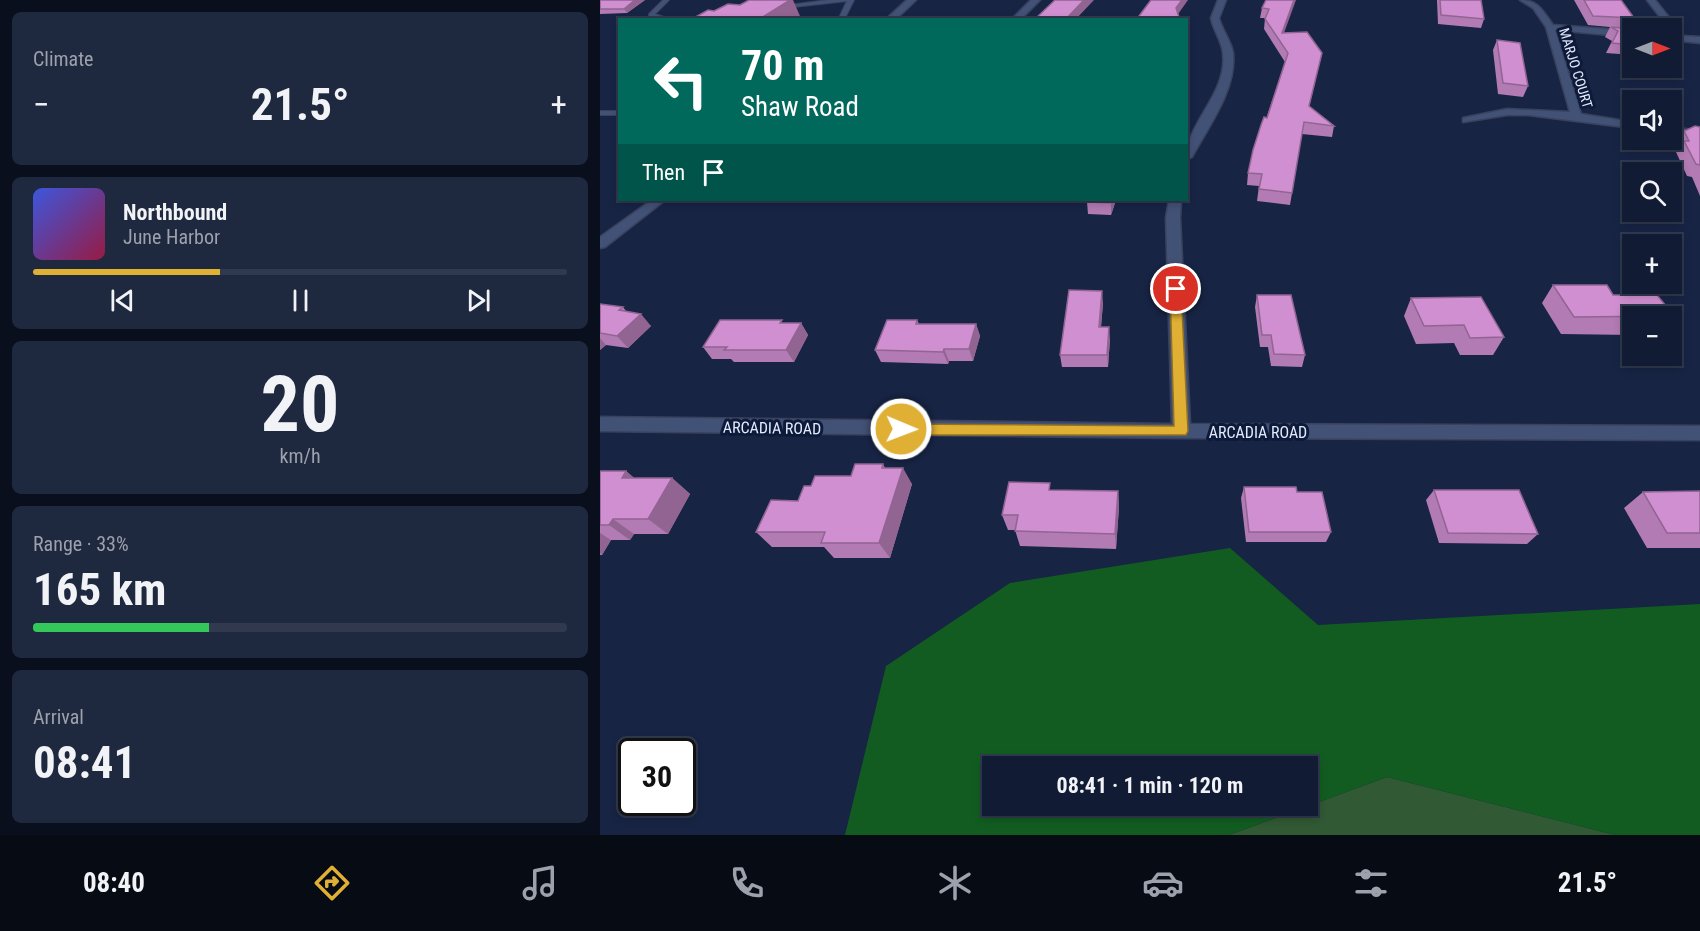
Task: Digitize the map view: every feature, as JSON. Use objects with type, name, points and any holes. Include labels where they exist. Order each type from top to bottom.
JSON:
[{"type":"street","points":[[891,18],[912,0]]},
{"type":"street","points":[[1016,18],[1036,0]]},
{"type":"street","points":[[1188,154],[1225,80],[1228,52],[1215,18],[1222,0]]},
{"type":"street","name":"MARJO COURT","points":[[1524,0],[1536,6],[1551,27],[1578,118]]},
{"type":"street","points":[[1651,0],[1663,18]]},
{"type":"street","points":[[1551,27],[1622,33]]},
{"type":"street","points":[[1682,38],[1700,40]]},
{"type":"street","points":[[1467,120],[1480,116],[1517,112],[1622,124]]},
{"type":"street","points":[[1682,132],[1700,134]]},
{"type":"street","points":[[600,244],[658,201]]},
{"type":"street","points":[[1175,201],[1173,218],[1181,431]]},
{"type":"street","name":"ARCADIA ROAD","points":[[600,424],[1181,431],[1700,433]]},
{"type":"lane","points":[[662,18],[651,15],[666,0]]},
{"type":"lane","points":[[773,7],[846,0]]},
{"type":"lane","points":[[842,18],[851,0]]},
{"type":"lane","points":[[600,113],[618,113]]},
{"type":"green space","points":[[1230,548],[1318,625],[1700,604],[1700,835],[1615,835],[1387,777],[1318,802],[1318,756],[982,756],[982,816],[1281,816],[1229,835],[845,835],[886,666],[1010,583]]},
{"type":"green space","points":[[1387,777],[1615,835],[1229,835],[1281,816],[1318,816],[1318,802]]},
{"type":"building","points":[[600,0],[635,0],[624,9],[600,9]]},
{"type":"building","points":[[749,0],[790,0],[761,18],[694,18],[708,10],[714,11],[728,4],[740,5]]},
{"type":"building","points":[[1055,0],[1084,0],[1067,18],[1036,18]]},
{"type":"building","points":[[1151,0],[1182,0],[1176,8],[1179,18],[1138,18]]},
{"type":"building","points":[[1266,0],[1294,0],[1282,33],[1307,32],[1322,53],[1309,106],[1334,126],[1304,122],[1292,193],[1259,189],[1262,174],[1248,173],[1261,125],[1264,117],[1267,118],[1288,53],[1265,19],[1269,9],[1262,8]]},
{"type":"building","points":[[1440,0],[1481,0],[1484,19],[1441,15]]},
{"type":"building","points":[[1584,0],[1621,0],[1634,18],[1593,16]]},
{"type":"building","points":[[1611,27],[1622,28],[1622,44],[1612,43],[1618,31]]},
{"type":"building","points":[[1497,40],[1520,43],[1528,86],[1503,83]]},
{"type":"building","points":[[1695,126],[1700,127],[1700,165],[1696,164],[1684,141],[1689,141],[1684,131]]},
{"type":"building","points":[[1088,201],[1112,201],[1111,203]]},
{"type":"building","points":[[1553,285],[1607,285],[1613,295],[1657,295],[1666,306],[1622,306],[1622,317],[1574,317]]},
{"type":"building","points":[[1069,290],[1102,291],[1099,327],[1109,327],[1107,355],[1060,355]]},
{"type":"building","points":[[1257,295],[1291,295],[1305,355],[1274,354],[1271,335],[1262,335]]},
{"type":"building","points":[[1481,297],[1504,337],[1470,338],[1464,325],[1424,326],[1411,298]]},
{"type":"building","points":[[600,304],[623,307],[619,310],[641,314],[617,336],[600,333]]},
{"type":"building","points":[[720,320],[782,320],[780,323],[801,323],[786,350],[724,350],[727,347],[703,347]]},
{"type":"building","points":[[887,320],[917,320],[916,324],[976,324],[969,349],[944,349],[943,352],[875,350]]},
{"type":"building","points":[[855,464],[883,464],[882,468],[903,468],[879,543],[821,543],[825,532],[756,532],[771,500],[798,501],[804,486],[811,486],[815,476],[851,476]]},
{"type":"building","points":[[600,471],[626,471],[622,478],[672,478],[648,519],[613,519],[609,525],[600,525]]},
{"type":"building","points":[[1009,482],[1050,483],[1049,490],[1118,491],[1115,534],[1015,531],[1018,515],[1002,515]]},
{"type":"building","points":[[1244,487],[1296,487],[1297,492],[1322,492],[1331,532],[1249,532]]},
{"type":"building","points":[[1434,490],[1519,490],[1538,534],[1448,533]]},
{"type":"building","points":[[1700,491],[1700,533],[1667,533],[1643,492]]},
{"type":"route","points":[[901,429],[1181,431],[1176,289]]}]
